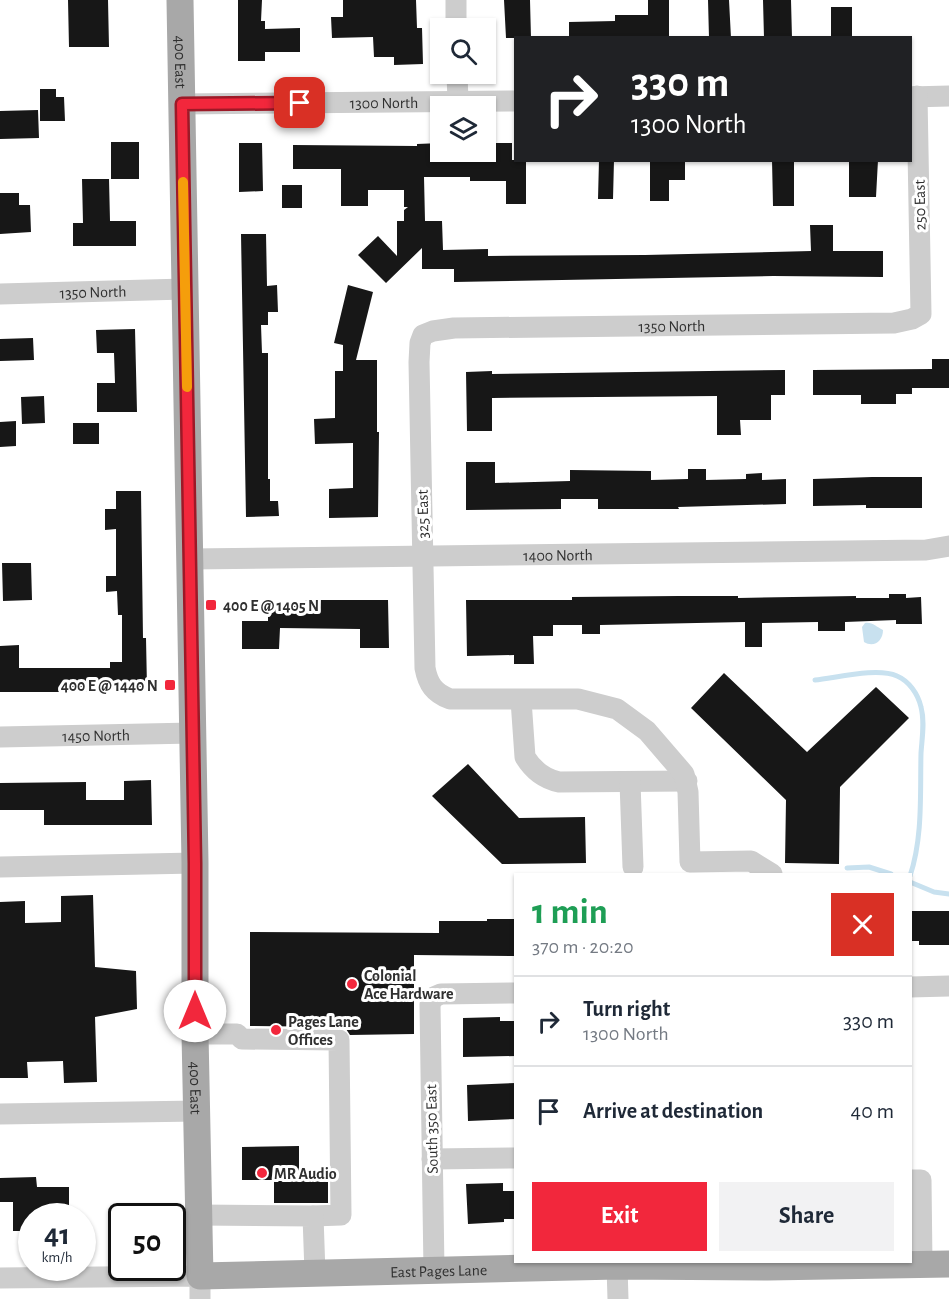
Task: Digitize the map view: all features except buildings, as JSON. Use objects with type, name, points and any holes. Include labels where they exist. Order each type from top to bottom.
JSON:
[{"type":"main road","name":"400 East","points":[[180,0],[200,1287]]},
{"type":"main road","name":"East Pages Lane","points":[[200,1287],[315,1273],[617,1266],[949,1264]]},
{"type":"street","points":[[456,0],[456,18]]},
{"type":"street","points":[[914,96],[949,96]]},
{"type":"street","name":"250 East","points":[[914,96],[921,314]]},
{"type":"street","name":"1300 North","points":[[496,100],[514,100]]},
{"type":"street","name":"1300 North","points":[[182,104],[430,101]]},
{"type":"street","name":"1350 North","points":[[0,294],[185,289]]},
{"type":"street","name":"1350 North","points":[[423,335],[454,328],[894,323],[903,322],[921,314]]},
{"type":"street","name":"325 East","points":[[423,335],[418,362],[427,677],[435,691],[442,696],[458,700],[522,700]]},
{"type":"street","name":"1400 North","points":[[190,559],[926,550],[949,546]]},
{"type":"street","points":[[687,781],[559,782],[544,777],[525,757],[522,700],[578,699],[617,709],[646,731],[681,768],[687,781],[690,862],[752,861],[770,873]]},
{"type":"street","name":"1450 North","points":[[0,737],[193,733]]},
{"type":"street","points":[[630,782],[633,867]]},
{"type":"street","points":[[0,867],[195,863]]},
{"type":"street","points":[[912,987],[949,986]]},
{"type":"street","name":"South 350 East","points":[[434,1270],[430,1004],[434,997],[441,994],[514,993]]},
{"type":"street","points":[[195,1034],[237,1034],[242,1039],[339,1040],[340,1215],[198,1215]]},
{"type":"street","points":[[0,1114],[198,1111]]},
{"type":"street","points":[[432,1159],[514,1158]]},
{"type":"street","points":[[912,1180],[921,1180],[922,1264]]},
{"type":"street","points":[[313,1216],[315,1273]]},
{"type":"street","points":[[617,1266],[618,1299]]},
{"type":"street","name":"East Pages Lane","points":[[0,1278],[200,1287]]},
{"type":"water","points":[[865,623],[883,630],[881,637],[874,644],[864,642],[862,627]]},
{"type":"waterway","points":[[815,680],[868,673],[889,674],[905,681],[918,697],[923,724],[920,815],[917,846],[911,873]]},
{"type":"waterway","points":[[847,868],[869,867],[888,873]]},
{"type":"waterway","points":[[912,883],[934,892],[949,894]]},
{"type":"slow traffic","points":[[183,182],[187,387]]},
{"type":"place","name":"400 E @ 1405 N","points":[[211,605]]},
{"type":"place","name":"400 E @ 1440 N","points":[[170,685]]},
{"type":"place","name":"Colonial Ace Hardware","points":[[352,984]]},
{"type":"place","name":"Pages Lane Offices","points":[[276,1030]]},
{"type":"place","name":"MR Audio","points":[[262,1173]]},
{"type":"route","points":[[195,1011],[195,863],[182,104],[300,103]]}]
